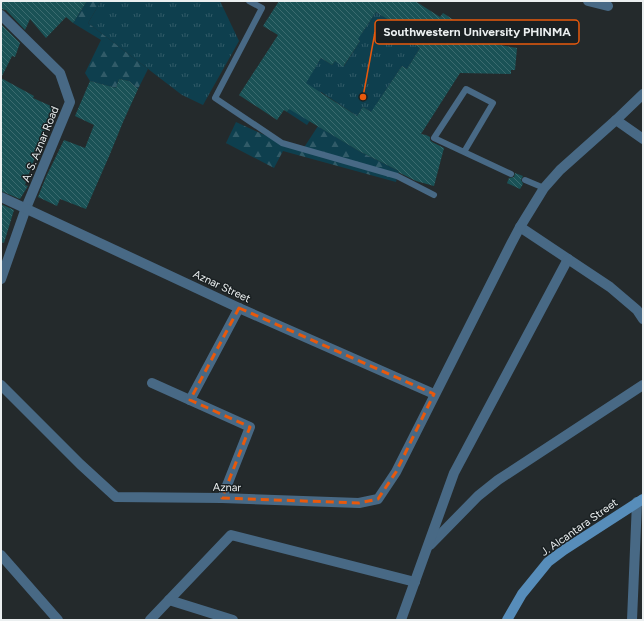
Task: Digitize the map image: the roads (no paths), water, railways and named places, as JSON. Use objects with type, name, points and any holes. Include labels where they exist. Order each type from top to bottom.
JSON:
[{"type":"street","points":[[588,1],[608,6]]},
{"type":"street","name":"A. S. Aznar Road","points":[[1,15],[60,73],[70,102],[26,208],[1,279]]},
{"type":"street","name":"Aznar","points":[[1,385],[80,464],[116,497],[222,498],[359,503],[378,498],[396,472],[434,394],[520,227],[544,188],[560,170],[643,94]]},
{"type":"street","points":[[616,120],[643,139]]},
{"type":"street","name":"Aznar Street","points":[[1,196],[239,308],[434,394]]},
{"type":"street","points":[[520,227],[610,287],[636,310],[643,319]]},
{"type":"street","points":[[401,620],[454,473],[568,259]]},
{"type":"street","points":[[190,400],[239,308]]},
{"type":"street","points":[[152,383],[250,427],[222,498]]},
{"type":"street","points":[[427,548],[478,496],[498,480],[643,385]]},
{"type":"street","points":[[632,620],[640,500]]},
{"type":"street","name":"J. Alcantara Street","points":[[507,620],[522,594],[548,562],[640,500]]},
{"type":"street","points":[[150,620],[231,535],[415,582]]},
{"type":"street","points":[[1,555],[58,620]]},
{"type":"street","points":[[169,600],[233,620]]},
{"type":"lane","points":[[249,1],[262,8],[215,98],[282,143],[397,176],[434,195]]},
{"type":"lane","points":[[464,152],[493,103],[466,89],[434,138],[511,174]]},
{"type":"lane","points":[[525,180],[544,188]]},
{"type":"place","name":"Southwestern University PHINMA","points":[[363,97]]}]
